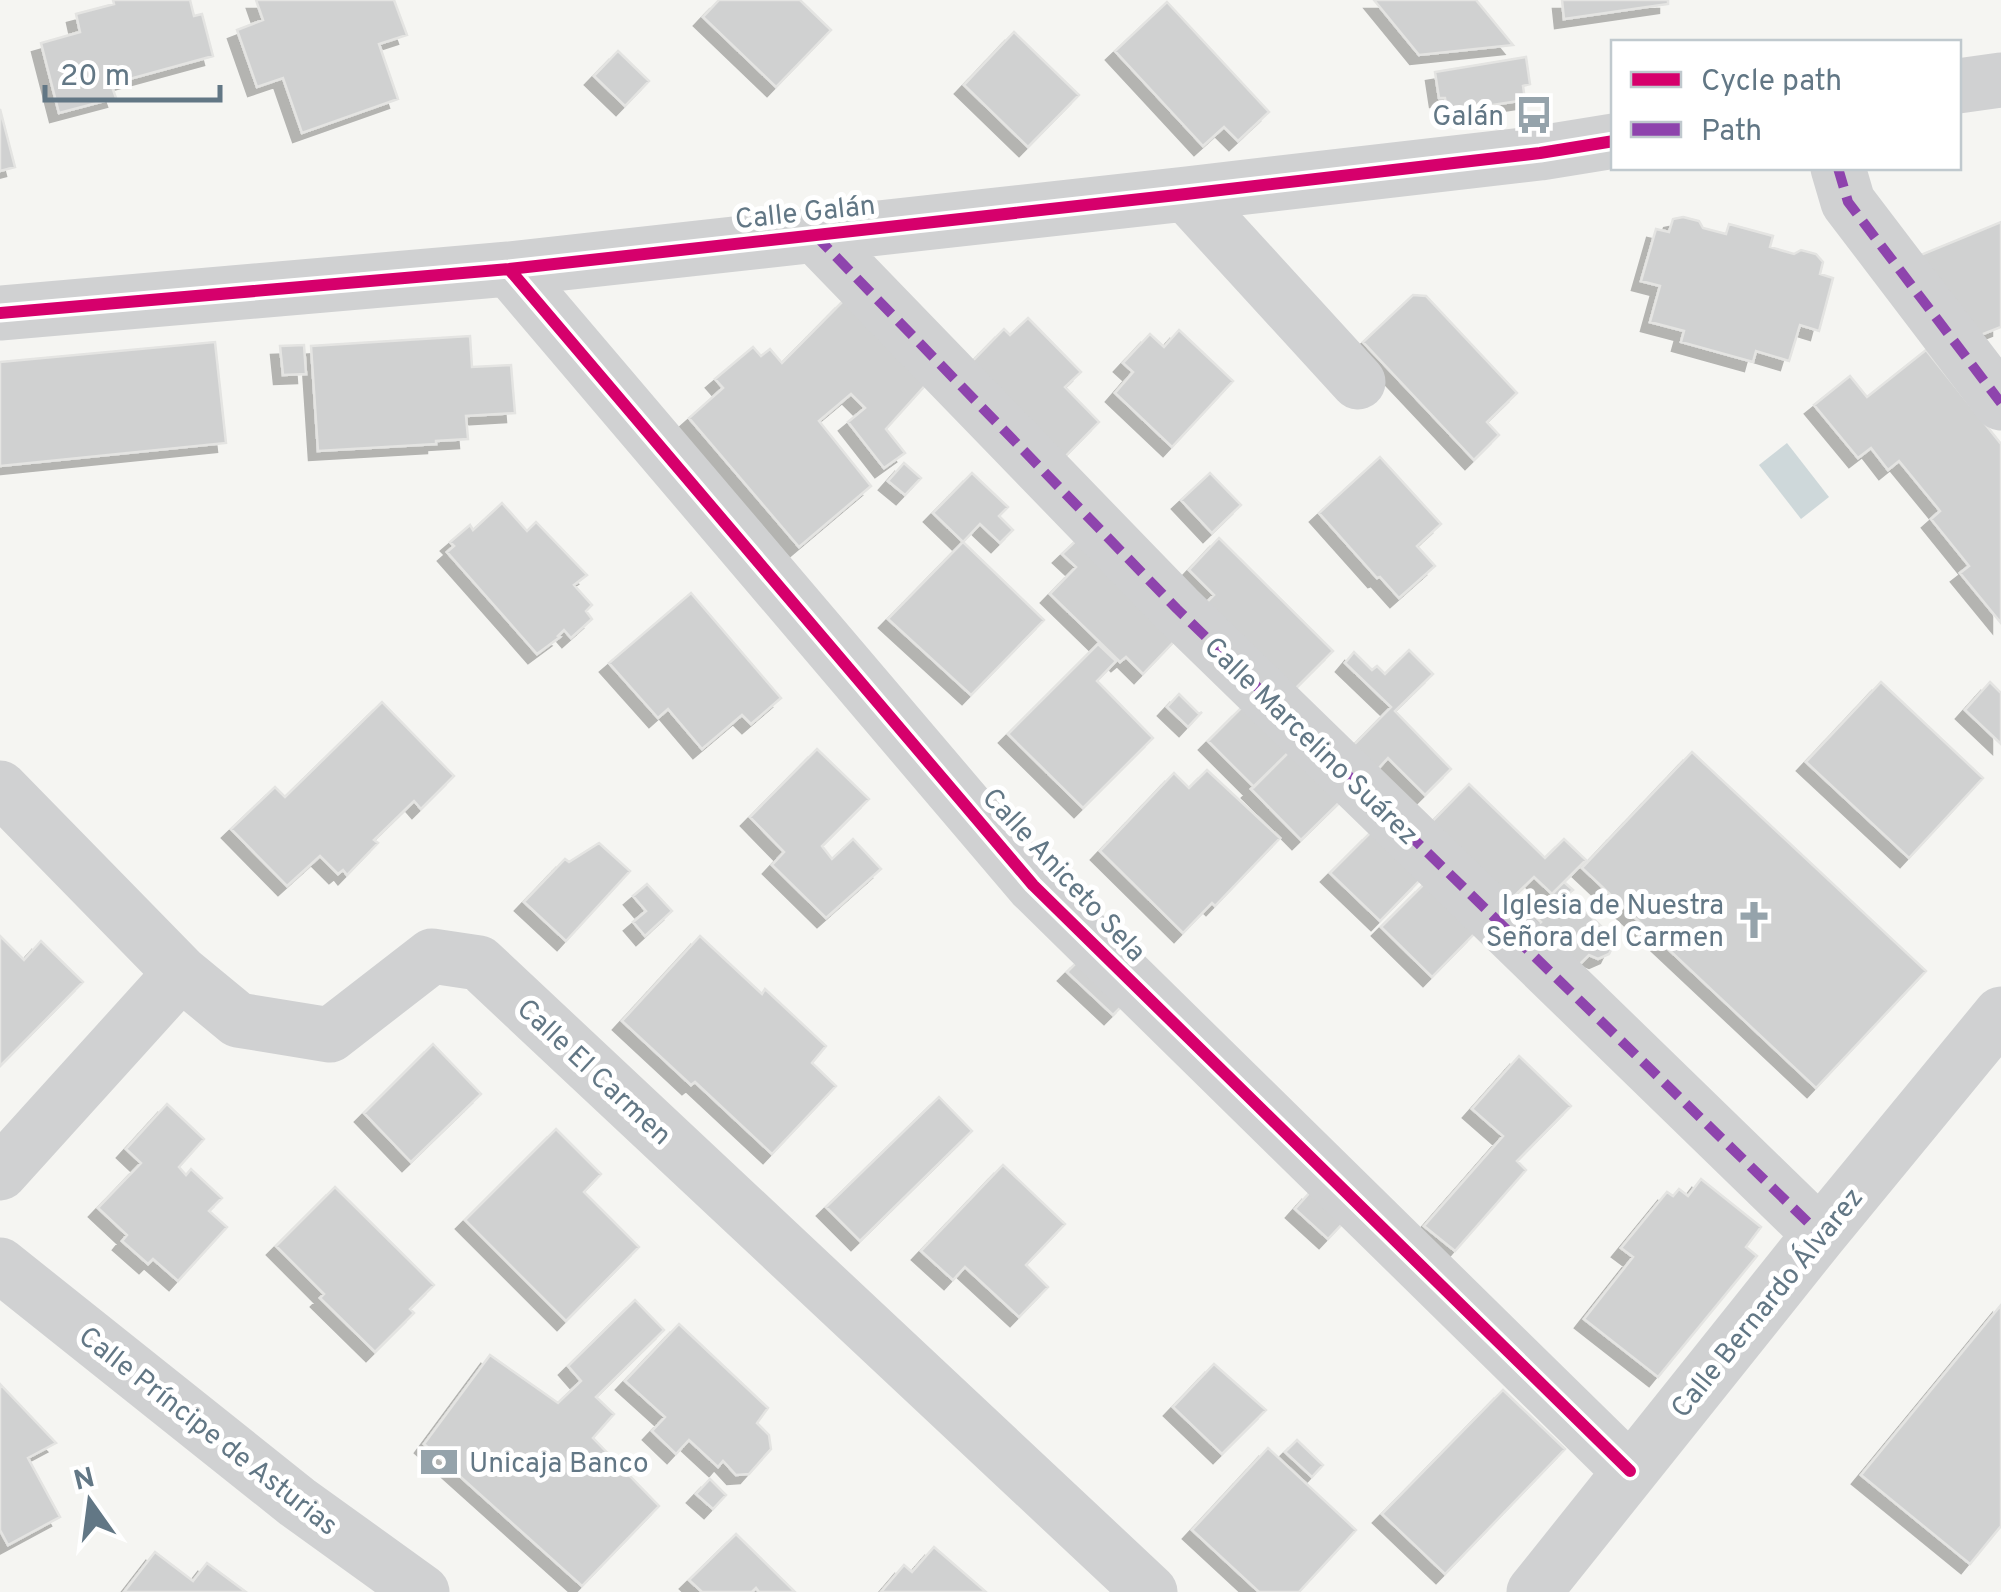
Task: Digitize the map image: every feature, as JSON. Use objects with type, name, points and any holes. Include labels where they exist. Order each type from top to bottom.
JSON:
[{"type":"street","points":[[1961,86],[2001,80]]},
{"type":"street","name":"Calle Galán","points":[[0,313],[508,269],[1611,142]]},
{"type":"street","points":[[1839,170],[1848,202],[2001,403]]},
{"type":"street","points":[[1186,194],[1358,382]]},
{"type":"street","name":"Calle Marcelino Suárez","points":[[816,236],[1177,609],[1820,1234]]},
{"type":"street","name":"Calle Aniceto Sela","points":[[508,269],[1033,885],[1630,1471]]},
{"type":"street","name":"Calle El Carmen","points":[[0,788],[181,973],[238,1020],[330,1035],[432,956],[480,963],[1150,1592]]},
{"type":"street","points":[[0,1173],[181,973]]},
{"type":"street","name":"Calle Bernardo Álvarez","points":[[1534,1592],[2001,1014]]},
{"type":"street","name":"Calle Príncipe de Asturias","points":[[0,1265],[297,1502],[422,1592]]},
{"type":"shaded area","points":[[1787,443],[1829,497],[1801,519],[1759,465]]},
{"type":"building","points":[[113,0],[190,0],[194,16],[202,14],[213,56],[111,84],[116,98],[59,113],[41,43],[80,32],[76,14],[114,4]]},
{"type":"building","points":[[256,0],[394,0],[407,35],[379,44],[398,99],[302,133],[283,78],[257,87],[237,30],[263,20]]},
{"type":"building","points":[[719,0],[800,0],[831,30],[776,87],[703,17]]},
{"type":"building","points":[[1374,0],[1476,0],[1513,45],[1419,55]]},
{"type":"building","points":[[1562,0],[1668,0],[1668,4],[1564,19]]},
{"type":"building","points":[[1167,2],[1269,112],[1238,141],[1224,127],[1203,146],[1115,51]]},
{"type":"building","points":[[1014,32],[1079,95],[1028,147],[964,85]]},
{"type":"building","points":[[618,51],[649,81],[625,106],[594,76]]},
{"type":"building","points":[[1526,57],[1530,84],[1523,86],[1525,100],[1447,112],[1445,98],[1439,98],[1435,72]]},
{"type":"building","points":[[0,109],[15,167],[0,171]]},
{"type":"building","points":[[1683,217],[1726,234],[1729,224],[1773,236],[1770,247],[1794,254],[1801,250],[1816,254],[1823,262],[1820,274],[1833,278],[1819,331],[1800,325],[1789,361],[1756,351],[1753,362],[1681,342],[1684,331],[1650,322],[1660,286],[1641,281],[1656,229],[1669,232],[1673,219]]},
{"type":"building","points":[[2001,222],[2001,327],[1973,338],[1911,259]]},
{"type":"building","points":[[1413,295],[1426,296],[1517,393],[1487,422],[1499,435],[1474,460],[1363,342]]},
{"type":"building","points":[[844,300],[930,380],[886,429],[905,453],[884,468],[848,422],[865,408],[851,394],[819,421],[871,486],[799,547],[689,418],[723,388],[715,379],[753,347],[761,356],[770,349],[782,363]]},
{"type":"building","points":[[1028,318],[1081,372],[1065,387],[1099,422],[1051,471],[956,378],[1004,329],[1010,335]]},
{"type":"building","points":[[1179,330],[1233,381],[1172,447],[1115,393],[1133,372],[1123,363],[1150,334],[1164,347]]},
{"type":"building","points":[[470,336],[472,367],[511,365],[515,413],[466,416],[468,439],[318,451],[311,346]]},
{"type":"building","points":[[215,342],[226,443],[0,466],[0,362]]},
{"type":"building","points":[[304,345],[306,374],[283,375],[280,346]]},
{"type":"building","points":[[1926,350],[2001,444],[2001,623],[1960,573],[1969,566],[1931,519],[1940,511],[1899,461],[1888,470],[1871,448],[1858,458],[1814,405],[1850,376],[1867,397]]},
{"type":"building","points":[[1380,457],[1441,524],[1417,546],[1435,566],[1399,598],[1319,513]]},
{"type":"building","points":[[904,463],[921,478],[905,495],[888,481]]},
{"type":"building","points":[[972,473],[1008,507],[999,516],[1013,530],[1000,543],[980,524],[963,542],[933,513]]},
{"type":"building","points":[[1210,473],[1241,505],[1212,533],[1181,500]]},
{"type":"building","points":[[502,503],[527,531],[536,522],[587,575],[574,585],[592,605],[586,611],[592,619],[571,638],[564,630],[537,654],[447,552],[454,546],[450,542],[470,525],[473,530]]},
{"type":"building","points":[[1085,532],[1185,630],[1143,674],[1126,657],[1120,662],[1050,594],[1076,567],[1062,554]]},
{"type":"building","points":[[1219,538],[1333,651],[1284,700],[1195,614],[1214,595],[1189,570]]},
{"type":"building","points":[[963,542],[1044,620],[971,695],[888,619]]},
{"type":"building","points":[[691,593],[781,698],[751,724],[742,715],[702,749],[668,709],[658,718],[609,663]]},
{"type":"building","points":[[1098,644],[1116,661],[1097,681],[1153,738],[1083,808],[1008,734]]},
{"type":"building","points":[[1409,650],[1433,674],[1395,711],[1451,769],[1425,795],[1388,758],[1366,782],[1342,757],[1391,707],[1345,663],[1354,652],[1372,670],[1377,666],[1385,674]]},
{"type":"building","points":[[1881,682],[1983,778],[1909,858],[1806,762]]},
{"type":"building","points":[[1990,682],[2001,693],[2001,744],[1965,710]]},
{"type":"building","points":[[1179,694],[1199,714],[1202,712],[1188,727],[1167,707]]},
{"type":"building","points":[[382,702],[454,776],[421,809],[414,801],[374,840],[378,843],[347,875],[343,870],[338,874],[320,856],[287,886],[231,829],[275,787],[285,797]]},
{"type":"building","points":[[1241,708],[1299,742],[1254,787],[1208,741]]},
{"type":"building","points":[[1299,742],[1349,793],[1301,840],[1251,789]]},
{"type":"building","points":[[817,749],[869,799],[822,846],[832,859],[853,839],[881,869],[826,918],[772,865],[784,852],[750,817]]},
{"type":"building","name":"Iglesia de Nuestra Señora del Carmen","points":[[1692,752],[1926,971],[1816,1088],[1582,868]]},
{"type":"building","points":[[1207,770],[1280,838],[1215,906],[1212,903],[1183,933],[1100,851],[1174,773],[1189,788]]},
{"type":"building","points":[[1469,784],[1545,858],[1564,839],[1586,860],[1552,894],[1534,877],[1504,906],[1425,829]]},
{"type":"building","points":[[1371,832],[1420,880],[1380,921],[1330,873]]},
{"type":"building","points":[[599,843],[630,871],[566,941],[524,902],[565,859],[569,862]]},
{"type":"building","points":[[1564,882],[1573,890],[1568,894],[1609,934],[1613,946],[1609,954],[1598,959],[1589,955],[1577,967],[1536,927],[1541,922],[1533,914]]},
{"type":"building","points":[[647,884],[672,911],[645,936],[633,922],[646,911],[633,896]]},
{"type":"building","points":[[1424,884],[1475,933],[1432,977],[1381,927]]},
{"type":"building","points":[[0,936],[24,960],[41,941],[83,982],[0,1066]]},
{"type":"building","points":[[700,936],[826,1046],[812,1063],[836,1086],[772,1154],[622,1021]]},
{"type":"building","points":[[1079,960],[1124,1004],[1113,1015],[1067,972]]},
{"type":"building","points":[[433,1044],[481,1094],[411,1162],[364,1113]]},
{"type":"building","points":[[1519,1056],[1571,1106],[1517,1161],[1526,1170],[1455,1251],[1424,1226],[1503,1136],[1472,1109]]},
{"type":"building","points":[[939,1097],[972,1131],[860,1241],[826,1207]]},
{"type":"building","points":[[167,1104],[204,1139],[179,1167],[186,1175],[191,1169],[222,1198],[209,1211],[227,1227],[178,1281],[153,1259],[148,1264],[122,1241],[127,1235],[98,1208],[141,1163],[126,1149]]},
{"type":"building","points":[[556,1129],[601,1174],[584,1192],[639,1247],[566,1321],[465,1220]]},
{"type":"building","points":[[1003,1165],[1065,1224],[1026,1265],[1048,1287],[1019,1317],[965,1267],[953,1280],[921,1251]]},
{"type":"building","points":[[1701,1179],[1761,1227],[1746,1247],[1757,1256],[1658,1377],[1584,1319],[1633,1257],[1621,1248],[1667,1192],[1673,1196],[1679,1189],[1688,1196]]},
{"type":"building","points":[[335,1187],[434,1285],[410,1309],[414,1313],[375,1352],[320,1298],[324,1294],[276,1246]]},
{"type":"building","points":[[1311,1191],[1344,1222],[1328,1239],[1295,1209]]},
{"type":"building","points":[[635,1300],[664,1330],[596,1397],[614,1414],[593,1438],[659,1506],[582,1586],[424,1444],[490,1355],[558,1403],[581,1381],[568,1366]]},
{"type":"building","points":[[2001,1305],[2001,1526],[1970,1564],[1861,1475]]},
{"type":"building","points":[[679,1324],[768,1408],[757,1423],[769,1435],[771,1449],[749,1474],[736,1475],[723,1461],[718,1467],[689,1440],[676,1454],[652,1431],[665,1417],[625,1381]]},
{"type":"building","points":[[1214,1364],[1266,1410],[1222,1454],[1173,1407]]},
{"type":"building","points":[[0,1384],[56,1443],[28,1458],[60,1517],[8,1545],[0,1530]]},
{"type":"building","points":[[1503,1390],[1565,1449],[1445,1574],[1382,1514]]},
{"type":"building","points":[[1297,1440],[1323,1465],[1312,1477],[1285,1452]]},
{"type":"building","points":[[1268,1448],[1356,1530],[1299,1592],[1259,1592],[1192,1530]]},
{"type":"building","points":[[710,1479],[726,1495],[713,1509],[696,1494]]},
{"type":"building","points":[[736,1534],[795,1592],[759,1592],[756,1588],[752,1592],[702,1592],[689,1580]]},
{"type":"building","points":[[934,1547],[986,1592],[881,1592],[904,1565],[912,1572]]},
{"type":"building","points":[[155,1552],[193,1581],[207,1563],[246,1592],[124,1592]]},
{"type":"marked path","points":[[1839,170],[1848,202],[2001,403]]},
{"type":"marked path","points":[[815,235],[1177,609],[1820,1234]]},
{"type":"cycle path","points":[[0,313],[509,269],[1186,194],[1611,141]]},
{"type":"cycle path","points":[[509,269],[1033,885],[1630,1471]]},
{"type":"place","name":"Galán","points":[[1534,115]]},
{"type":"place","name":"Iglesia de Nuestra Señora del Carmen","points":[[1754,920]]},
{"type":"place","name":"Unicaja Banco","points":[[439,1462]]}]
